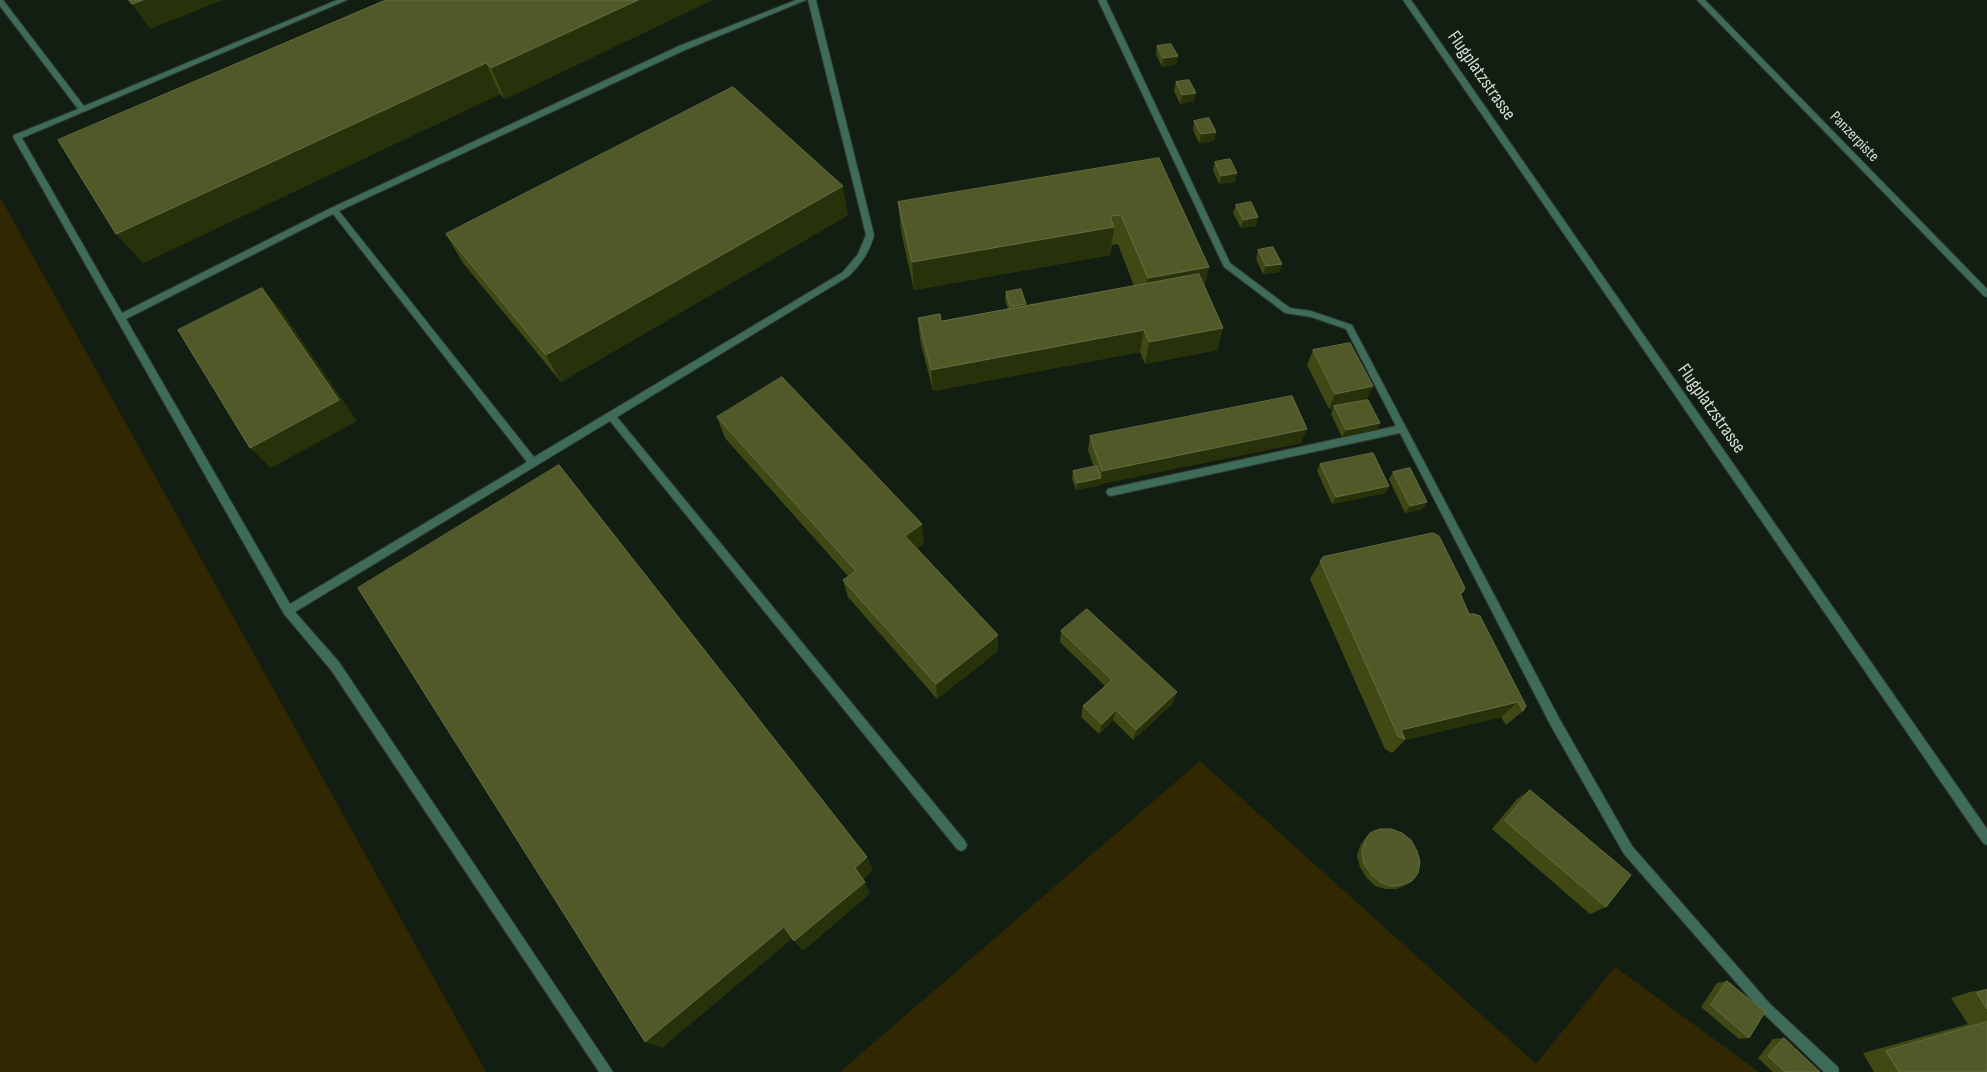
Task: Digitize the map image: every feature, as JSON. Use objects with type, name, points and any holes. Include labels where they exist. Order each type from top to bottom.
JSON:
[{"type":"street","points":[[343,0],[17,137],[288,611],[335,666],[607,1072]]},
{"type":"street","points":[[120,318],[334,210],[682,48],[802,0]]},
{"type":"street","points":[[288,611],[846,274],[858,262],[867,249],[870,235],[812,0]]},
{"type":"street","points":[[1102,0],[1227,265],[1288,311],[1311,314],[1349,327],[1400,429],[1556,722],[1628,850],[1766,1008],[1833,1072]]},
{"type":"street","name":"Flugplatzstrasse","points":[[1407,0],[1987,839]]},
{"type":"street","name":"Panzerpiste","points":[[1701,0],[1987,294]]},
{"type":"street","points":[[0,1],[82,110]]},
{"type":"street","points":[[334,210],[533,463]]},
{"type":"street","points":[[611,416],[961,845]]},
{"type":"street","points":[[1111,492],[1400,429]]},
{"type":"shaded area","points":[[0,197],[486,1072],[0,1072]]},
{"type":"shaded area","points":[[1200,761],[1536,1064],[1615,967],[1759,1072],[840,1072]]},
{"type":"building","points":[[129,0],[143,0],[132,4]]},
{"type":"building","points":[[386,0],[638,0],[491,68],[486,63],[116,234],[58,140]]},
{"type":"building","points":[[1171,44],[1178,56],[1163,58],[1157,46]]},
{"type":"building","points":[[1189,80],[1196,93],[1182,95],[1176,82]]},
{"type":"building","points":[[733,87],[843,186],[546,355],[446,234]]},
{"type":"building","points":[[1209,118],[1216,132],[1201,134],[1194,121]]},
{"type":"building","points":[[1159,158],[1209,267],[1148,278],[1121,215],[1110,216],[1114,227],[912,262],[898,202]]},
{"type":"building","points":[[1230,159],[1237,173],[1221,176],[1215,162]]},
{"type":"building","points":[[1251,202],[1258,217],[1243,220],[1236,205]]},
{"type":"building","points":[[1273,247],[1282,264],[1266,266],[1258,250]]},
{"type":"building","points":[[1199,274],[1223,328],[1149,342],[1144,330],[931,370],[918,318],[940,314],[941,321]]},
{"type":"building","points":[[262,288],[339,400],[250,448],[178,330]]},
{"type":"building","points":[[1021,289],[1026,304],[1010,307],[1006,292]]},
{"type":"building","points":[[1350,343],[1373,386],[1335,394],[1313,350]]},
{"type":"building","points":[[782,377],[922,524],[905,536],[998,635],[936,684],[843,580],[856,571],[717,417]]},
{"type":"building","points":[[1292,396],[1307,429],[1102,471],[1090,436]]},
{"type":"building","points":[[1368,400],[1380,423],[1346,430],[1334,406]]},
{"type":"building","points":[[1373,453],[1389,486],[1336,497],[1320,464]]},
{"type":"building","points":[[559,465],[867,857],[855,868],[865,882],[794,941],[784,927],[645,1042],[358,588]]},
{"type":"building","points":[[1097,466],[1101,478],[1077,483],[1073,471]]},
{"type":"building","points":[[1410,468],[1427,502],[1410,506],[1393,472]]},
{"type":"building","points":[[1433,533],[1439,536],[1465,588],[1460,593],[1469,614],[1480,616],[1526,706],[1523,711],[1518,702],[1401,730],[1405,739],[1398,736],[1320,561],[1323,557]]},
{"type":"building","points":[[1087,609],[1177,692],[1136,730],[1116,710],[1102,724],[1083,706],[1112,680],[1061,631]]},
{"type":"building","points":[[1530,790],[1631,875],[1606,907],[1505,821]]},
{"type":"building","points":[[1380,829],[1391,829],[1402,833],[1411,840],[1420,862],[1418,873],[1412,881],[1402,885],[1391,886],[1380,882],[1364,864],[1362,852],[1365,842],[1370,833]]},
{"type":"building","points":[[1727,981],[1765,1012],[1749,1038],[1711,1005]]},
{"type":"building","points":[[1987,990],[1987,1009],[1977,993]]},
{"type":"building","points":[[1987,1022],[1987,1072],[1899,1072],[1886,1051]]},
{"type":"building","points":[[1784,1038],[1820,1072],[1785,1072],[1768,1056]]}]
